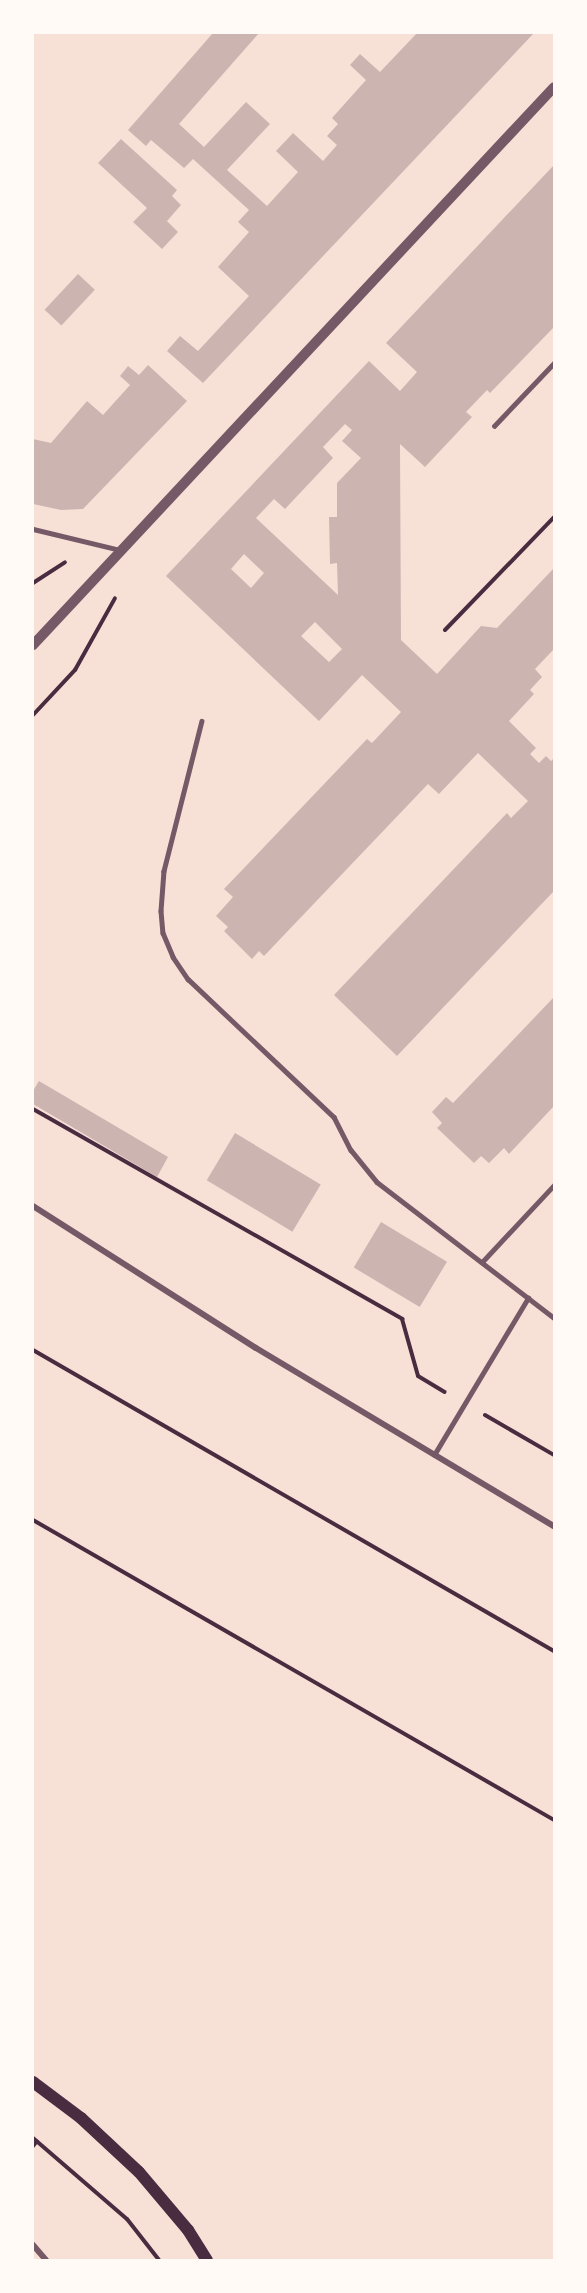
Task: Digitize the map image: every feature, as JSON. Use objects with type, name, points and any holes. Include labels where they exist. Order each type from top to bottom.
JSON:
[{"type":"main road","points":[[33,2082],[89,2125],[139,2172],[188,2230],[207,2260]]},
{"type":"street","points":[[33,645],[554,87]]},
{"type":"street","points":[[33,529],[122,550]]},
{"type":"street","points":[[33,1206],[256,1348],[554,1526]]},
{"type":"street","points":[[33,2246],[46,2260]]},
{"type":"lane","points":[[494,426],[554,363]]},
{"type":"lane","points":[[202,721],[164,871],[161,911],[163,933],[173,957],[188,979],[334,1117],[351,1150],[377,1182],[554,1318]]},
{"type":"lane","points":[[482,1262],[554,1185]]},
{"type":"lane","points":[[434,1455],[528,1298]]},
{"type":"path","points":[[445,630],[554,517]]},
{"type":"path","points":[[33,715],[75,670],[115,602],[122,550]]},
{"type":"path","points":[[33,1109],[402,1319],[418,1376],[554,1455]]},
{"type":"path","points":[[33,1350],[554,1651]]},
{"type":"path","points":[[33,1520],[554,1820]]},
{"type":"path","points":[[33,2146],[35,2139],[127,2218],[159,2260]]},
{"type":"building","points":[[213,33],[259,33],[179,124],[204,147],[246,102],[270,124],[227,170],[267,206],[298,172],[276,151],[293,133],[323,161],[337,145],[327,136],[338,124],[332,118],[366,80],[350,65],[360,54],[380,72],[417,33],[534,33],[203,383],[167,351],[180,336],[198,351],[249,296],[218,267],[249,232],[238,222],[249,210],[193,159],[184,168],[151,140],[146,146],[128,130]]},
{"type":"building","points":[[121,139],[177,190],[172,196],[181,205],[167,221],[178,232],[162,249],[133,222],[147,208],[98,163]]},
{"type":"building","points":[[554,165],[554,327],[490,393],[487,390],[466,412],[472,417],[425,467],[400,444],[401,640],[437,674],[481,626],[497,628],[554,568],[554,649],[535,669],[542,677],[530,690],[534,694],[509,721],[536,748],[530,754],[539,763],[546,756],[551,761],[554,758],[554,891],[397,1056],[334,995],[507,813],[511,818],[528,801],[478,753],[439,794],[428,784],[264,956],[259,951],[252,959],[224,931],[228,927],[216,916],[233,897],[224,889],[367,739],[372,743],[401,712],[362,675],[319,721],[166,576],[369,361],[400,391],[417,372],[386,343]],"holes":[[[345,424],[352,430],[342,441],[361,458],[337,483],[337,517],[329,517],[330,564],[337,563],[338,595],[256,518],[274,499],[285,509],[333,458],[323,447]],[[244,554],[264,573],[251,588],[231,569]],[[315,622],[342,649],[329,662],[301,636]]]},
{"type":"building","points":[[78,274],[95,290],[61,326],[45,310]]},
{"type":"building","points":[[148,365],[187,401],[83,509],[61,510],[33,504],[33,439],[51,443],[87,401],[103,415],[130,385],[120,376],[128,366],[139,375]]},
{"type":"building","points":[[554,997],[554,1106],[509,1154],[504,1148],[489,1163],[481,1156],[474,1163],[437,1128],[442,1123],[432,1112],[446,1097],[453,1103]]},
{"type":"building","points":[[39,1081],[168,1157],[157,1177],[33,1104],[33,1091]]},
{"type":"building","points":[[235,1133],[321,1185],[292,1232],[207,1180]]},
{"type":"building","points":[[381,1222],[447,1262],[420,1307],[354,1267]]}]
